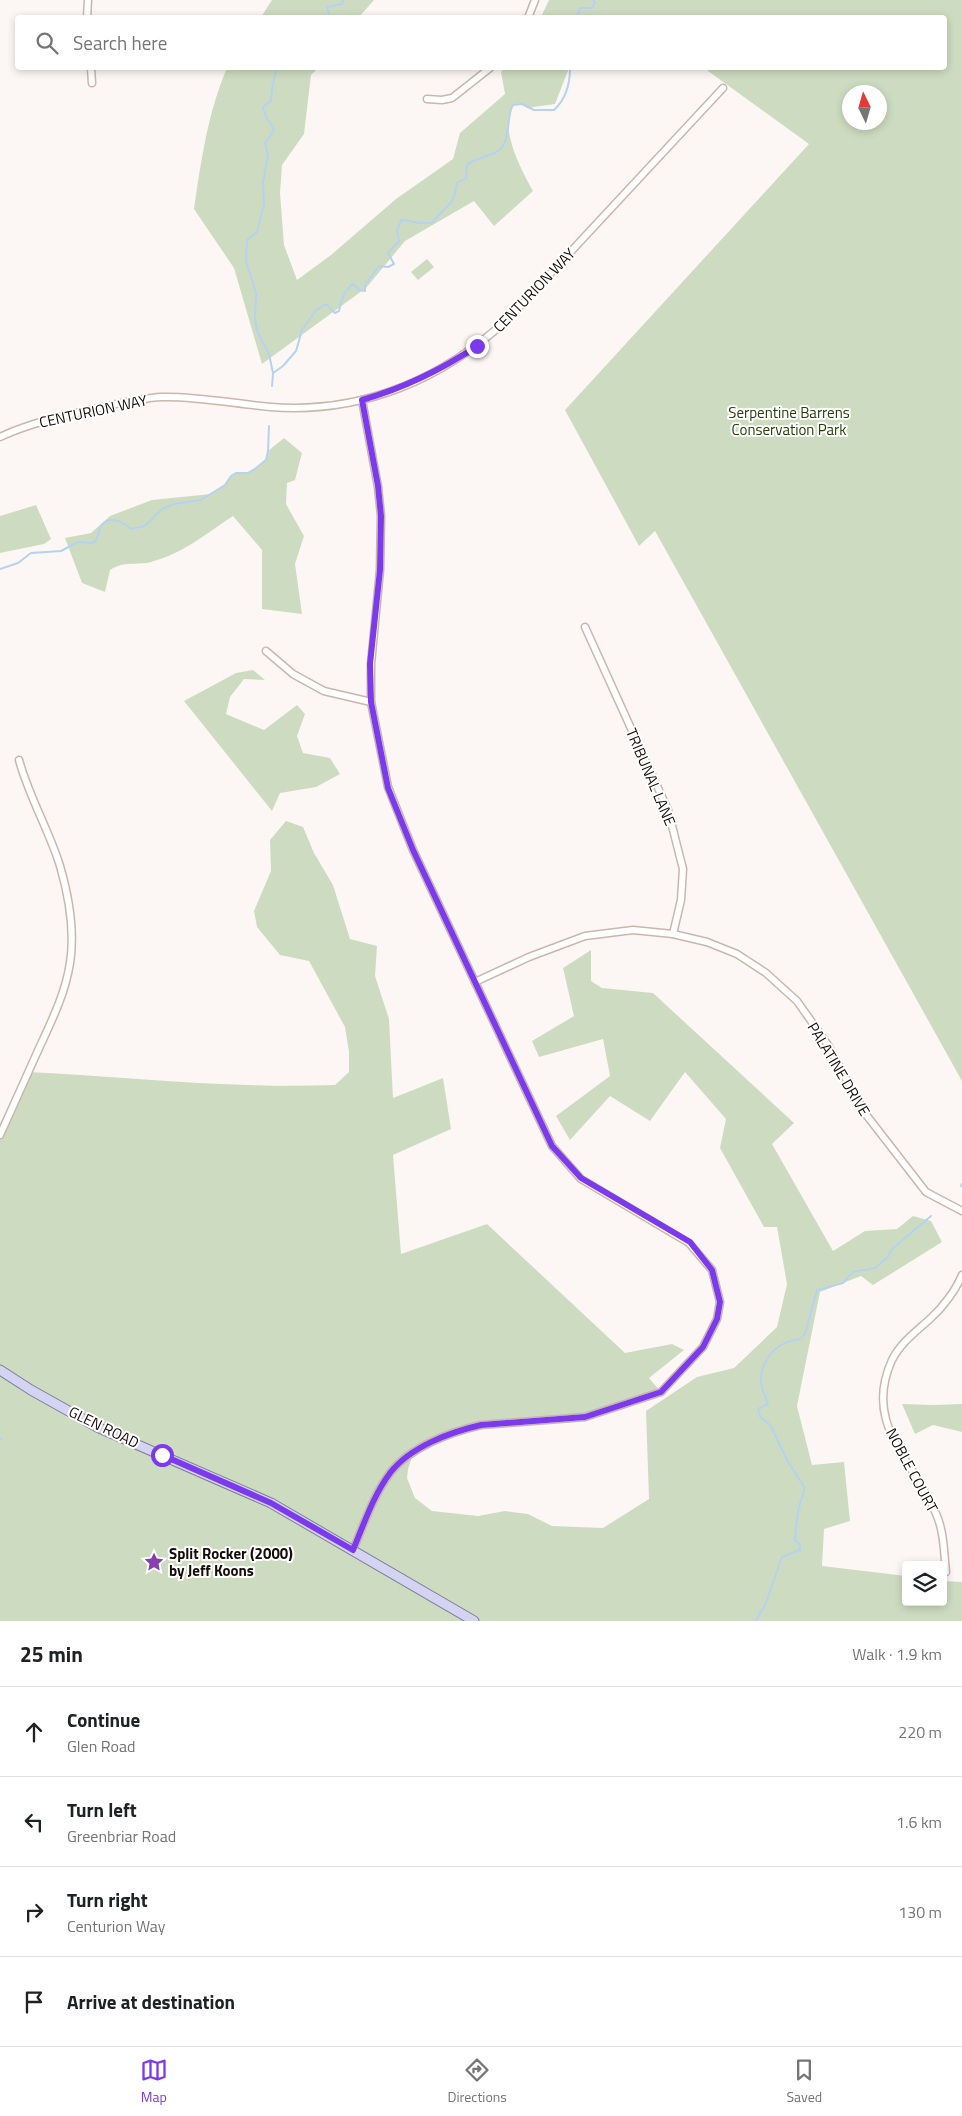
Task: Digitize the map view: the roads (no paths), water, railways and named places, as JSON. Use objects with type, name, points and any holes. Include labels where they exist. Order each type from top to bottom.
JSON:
[{"type":"main road","name":"GLEN ROAD","points":[[0,1370],[99,1428],[271,1503],[474,1621]]},
{"type":"street","points":[[87,15],[88,0]]},
{"type":"street","points":[[529,15],[535,0]]},
{"type":"street","points":[[91,70],[92,83]]},
{"type":"street","points":[[427,98],[442,100],[452,98],[487,70]]},
{"type":"street","name":"CENTURION WAY","points":[[0,437],[33,424],[143,399],[182,397],[290,408],[312,408],[362,400],[397,389],[437,371],[491,335],[509,318],[723,88]]},
{"type":"street","points":[[353,1550],[370,1508],[391,1472],[414,1451],[471,1427],[585,1417],[661,1392],[703,1347],[717,1319],[720,1302],[712,1270],[690,1242],[581,1178],[552,1146],[413,850],[388,788],[371,702],[370,664],[380,570],[381,524],[378,486],[362,400]]},
{"type":"street","name":"TRIBUNAL LANE","points":[[585,627],[668,810],[683,869],[681,900],[672,934]]},
{"type":"street","points":[[266,651],[293,674],[324,691],[371,702]]},
{"type":"street","points":[[0,1135],[57,1008],[70,962],[70,905],[60,865],[24,777],[19,760]]},
{"type":"street","name":"PALATINE DRIVE","points":[[475,982],[529,957],[585,936],[640,930],[672,934],[707,942],[736,954],[772,978],[802,1009],[828,1045],[864,1112],[926,1192],[962,1211]]},
{"type":"street","name":"NOBLE COURT","points":[[945,1561],[942,1531],[937,1515],[897,1448],[888,1428],[882,1394],[893,1357],[903,1343],[932,1317],[958,1285],[962,1275]]},
{"type":"waterway","points":[[329,15],[327,7],[342,4],[343,0]]},
{"type":"waterway","points":[[578,15],[580,8],[592,8],[595,2],[593,0]]},
{"type":"waterway","points":[[272,386],[273,373],[269,354],[257,331],[255,318],[256,293],[246,261],[247,240],[257,232],[264,204],[263,183],[268,155],[265,143],[274,130],[263,107],[271,101],[276,70]]},
{"type":"waterway","points":[[273,373],[283,366],[296,351],[302,330],[316,310],[326,304],[335,313],[339,311],[343,296],[353,284],[359,290],[365,291],[365,285],[379,266],[388,267],[394,264],[388,253],[399,241],[397,231],[401,220],[432,223],[454,198],[457,183],[466,178],[467,165],[496,152],[502,147],[507,137],[513,105],[522,104],[534,110],[554,110],[558,106],[566,90],[570,70]]},
{"type":"waterway","points":[[0,569],[18,563],[31,553],[61,551],[78,542],[92,543],[96,541],[102,525],[109,520],[121,522],[131,529],[145,526],[162,509],[174,504],[201,500],[225,485],[231,476],[236,473],[248,473],[266,460],[269,426]]},
{"type":"waterway","points":[[756,1621],[766,1603],[782,1557],[800,1550],[800,1545],[795,1540],[798,1512],[804,1493],[804,1487],[787,1460],[771,1426],[760,1417],[758,1409],[768,1404],[761,1384],[764,1365],[772,1352],[778,1347],[792,1340],[800,1339],[805,1334],[817,1290],[843,1283],[853,1272],[875,1268],[887,1258],[892,1249],[931,1216]]},
{"type":"place","name":"Split Rocker (2000) by Jeff Koons","points":[[154,1562]]},
{"type":"park label","name":"Serpentine Barrens Conservation Park","points":[[789,420]]}]
